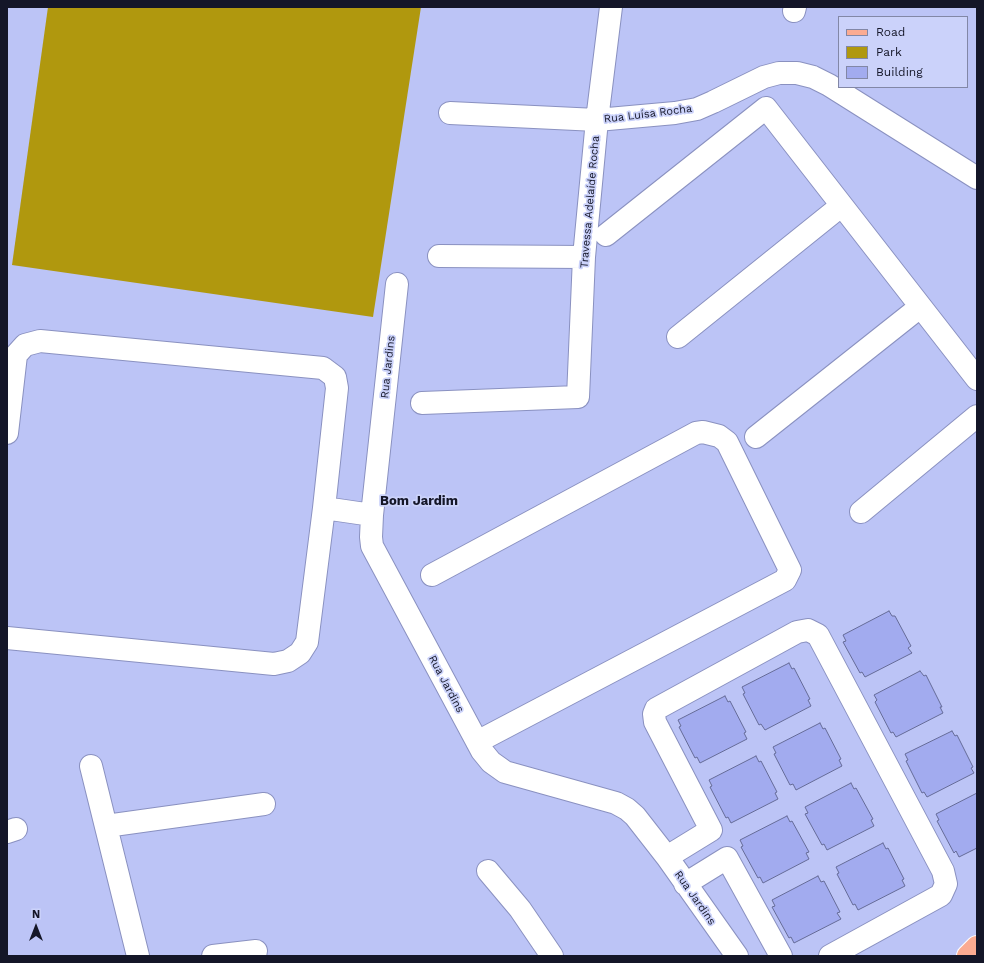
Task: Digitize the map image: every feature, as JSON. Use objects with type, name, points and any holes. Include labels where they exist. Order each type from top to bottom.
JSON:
[{"type":"main road","points":[[968,956],[977,947]]},
{"type":"street","name":"Travessa Adelaíde Rocha","points":[[422,403],[578,397],[584,257],[597,120],[611,7]]},
{"type":"street","name":"Rua Luísa Rocha","points":[[450,113],[597,120],[675,113],[697,109],[764,77],[779,73],[797,74],[813,77],[829,85],[977,178]]},
{"type":"street","points":[[606,235],[766,108],[977,380]]},
{"type":"street","points":[[678,337],[842,206]]},
{"type":"street","points":[[439,256],[584,257]]},
{"type":"street","name":"Rua Jardins","points":[[397,284],[372,515],[372,546],[477,742],[491,762],[505,772],[616,803],[627,809],[635,816],[667,857],[737,956]]},
{"type":"street","points":[[756,437],[920,307]]},
{"type":"street","points":[[7,433],[16,355],[25,346],[40,340],[324,368],[335,377],[337,388],[307,642],[300,653],[288,661],[274,664],[7,638]]},
{"type":"street","points":[[861,512],[977,416]]},
{"type":"street","points":[[432,575],[696,433],[703,432],[719,436],[727,442],[790,570],[785,580],[477,742]]},
{"type":"street","points":[[324,508],[372,515]]},
{"type":"street","points":[[781,956],[655,722],[654,714],[660,706],[797,632],[808,630],[818,635],[945,877],[945,889],[941,895],[830,956]]},
{"type":"street","points":[[91,766],[138,956]]},
{"type":"street","points":[[106,826],[264,804]]},
{"type":"street","points":[[667,857],[712,830]]},
{"type":"street","points":[[685,884],[727,858]]},
{"type":"street","points":[[488,871],[520,909],[552,956]]},
{"type":"street","points":[[213,956],[256,951]]},
{"type":"green space","points":[[48,7],[421,7],[373,317],[12,265]]},
{"type":"building","points":[[889,611],[892,616],[895,616],[911,646],[908,648],[912,653],[865,677],[862,672],[860,673],[843,642],[846,641],[843,635]]},
{"type":"building","points":[[789,663],[792,669],[794,668],[810,699],[808,700],[811,706],[765,730],[761,724],[759,725],[743,694],[745,693],[742,687]]},
{"type":"building","points":[[920,671],[924,676],[926,675],[942,707],[940,707],[943,713],[896,737],[893,732],[891,733],[875,702],[877,700],[874,695]]},
{"type":"building","points":[[725,696],[728,702],[730,701],[746,732],[744,733],[747,739],[700,763],[697,757],[695,758],[679,727],[681,726],[678,720]]},
{"type":"building","points":[[820,723],[823,729],[825,728],[841,759],[839,760],[842,766],[796,790],[793,784],[790,785],[774,754],[776,753],[773,747]]},
{"type":"building","points":[[952,731],[955,736],[957,735],[973,767],[971,768],[974,773],[927,797],[924,792],[922,793],[906,761],[908,760],[905,754]]},
{"type":"building","points":[[756,756],[759,762],[761,761],[777,792],[775,793],[778,799],[731,823],[728,817],[726,818],[710,787],[712,786],[709,780]]},
{"type":"building","points":[[851,783],[854,789],[856,788],[873,819],[871,820],[874,826],[827,850],[824,844],[822,845],[805,814],[808,813],[805,807]]},
{"type":"building","points":[[977,793],[977,848],[959,857],[956,851],[954,853],[937,821],[939,820],[936,814]]},
{"type":"building","points":[[787,816],[790,822],[792,821],[809,852],[806,853],[809,859],[763,883],[760,877],[758,878],[741,847],[743,846],[740,840]]},
{"type":"building","points":[[883,843],[886,849],[888,848],[904,879],[902,880],[905,886],[858,910],[855,904],[853,905],[837,874],[839,873],[836,867]]},
{"type":"building","points":[[818,876],[821,882],[824,881],[840,912],[837,913],[841,919],[794,943],[791,937],[789,938],[772,907],[775,906],[772,900]]},
{"type":"district","name":"Bom Jardim","points":[[419,501]]}]
